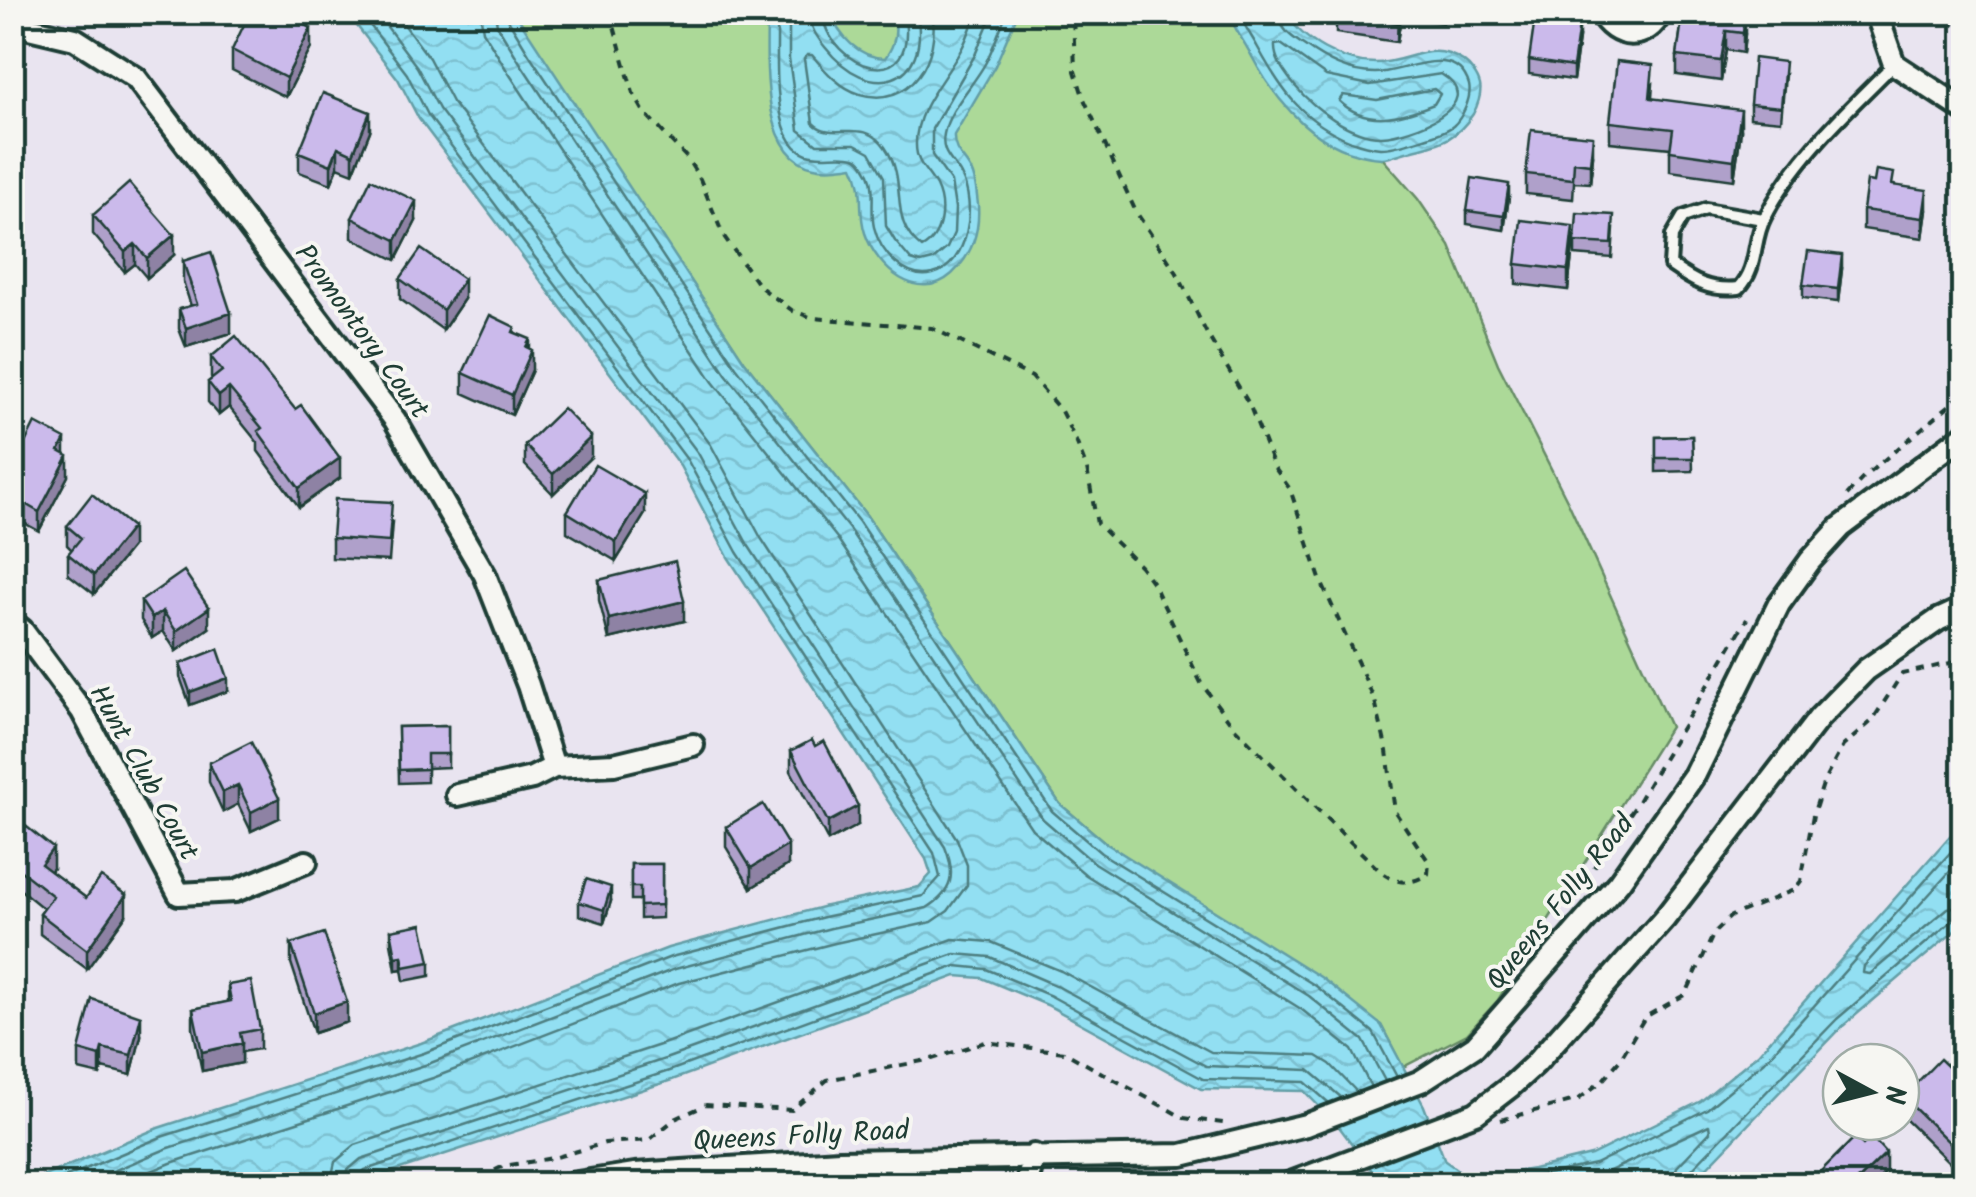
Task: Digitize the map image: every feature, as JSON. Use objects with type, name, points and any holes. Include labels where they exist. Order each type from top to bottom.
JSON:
[{"type":"street","points":[[1600,12],[1615,30],[1628,35],[1646,31],[1661,12]]},
{"type":"street","points":[[1876,12],[1894,64],[1964,110]]},
{"type":"street","name":"Promontory Court","points":[[12,24],[76,39],[136,78],[395,420],[485,575],[528,685],[554,767]]},
{"type":"street","name":"Queens Folly Road","points":[[571,1184],[635,1174],[840,1160],[1182,1154],[1306,1125],[1422,1081],[1475,1046],[1502,1019],[1629,867],[1695,774],[1779,604],[1810,561],[1841,527],[1964,434]]},
{"type":"street","points":[[1288,1184],[1476,1113],[1535,1064],[1664,918],[1819,718],[1866,670],[1938,620],[1964,608]]},
{"type":"street","name":"Hunt Club Court","points":[[12,622],[82,711],[179,894],[235,891],[306,862]]},
{"type":"street","points":[[457,795],[532,778],[554,767],[614,764],[694,746]]},
{"type":"street","points":[[1027,1184],[1034,1156]]},
{"type":"lane","points":[[1763,219],[1706,209],[1683,217],[1672,236],[1670,265],[1697,284],[1717,290],[1739,288],[1751,275],[1763,219],[1806,156],[1894,64]]},
{"type":"path","points":[[610,12],[633,93],[644,112],[687,158],[723,235],[758,286],[793,312],[813,318],[932,328],[1032,377],[1061,411],[1076,441],[1087,469],[1097,524],[1153,583],[1186,656],[1233,726],[1382,873],[1394,881],[1420,880],[1428,874],[1429,862],[1395,812],[1388,751],[1376,701],[1320,579],[1290,490],[1274,467],[1248,404],[1177,273],[1136,212],[1084,99],[1075,71],[1073,12]]},
{"type":"path","points":[[1934,12],[1964,32]]},
{"type":"path","points":[[1841,500],[1964,392]]},
{"type":"path","points":[[1560,918],[1634,808],[1754,610]]},
{"type":"path","points":[[1501,1120],[1579,1099],[1603,1080],[1645,1016],[1686,994],[1714,933],[1730,916],[1794,890],[1801,881],[1824,781],[1844,746],[1872,721],[1902,674],[1964,660]]},
{"type":"path","points":[[466,1184],[504,1166],[605,1143],[649,1140],[675,1119],[706,1105],[792,1110],[828,1080],[932,1059],[985,1042],[1064,1052],[1184,1118],[1234,1124]]},
{"type":"green space","points":[[513,13],[1255,13],[1418,199],[1450,246],[1498,364],[1569,504],[1670,727],[1498,1000],[1467,1034],[1403,1067],[1381,1025],[1107,844],[1060,804],[867,516],[744,361]]},
{"type":"water","points":[[347,13],[515,13],[744,361],[867,516],[1060,804],[1107,844],[1322,978],[1381,1025],[1424,1106],[1445,1161],[1471,1179],[1591,1155],[1701,1101],[1758,1054],[1963,821],[1963,924],[1828,1042],[1821,1042],[1821,1049],[1691,1184],[1382,1184],[1340,1128],[1304,1091],[1201,1089],[1047,1005],[982,978],[956,976],[672,1080],[354,1184],[25,1184],[158,1128],[421,1043],[668,948],[826,906],[919,887],[931,874],[926,859],[728,557],[680,466],[419,119],[398,79]]},
{"type":"water","points":[[767,13],[830,13],[851,44],[867,54],[885,58],[895,37],[894,13],[1018,13],[995,66],[954,135],[956,147],[974,178],[978,215],[970,251],[952,274],[926,285],[913,284],[889,270],[865,233],[853,166],[814,167],[796,159],[783,144],[770,102]]},
{"type":"water","points":[[1229,13],[1286,13],[1312,41],[1337,55],[1362,62],[1387,62],[1430,52],[1451,55],[1466,63],[1477,78],[1478,104],[1458,132],[1434,144],[1384,158],[1338,147],[1302,123],[1273,90]]},
{"type":"building","points":[[250,12],[281,12],[311,28],[286,78],[232,50]]},
{"type":"building","points":[[1336,12],[1398,12],[1397,23]]},
{"type":"building","points":[[1683,12],[1745,14],[1743,33],[1726,31],[1721,61],[1677,56]]},
{"type":"building","points":[[1535,18],[1579,25],[1573,67],[1529,60]]},
{"type":"building","points":[[1754,58],[1785,62],[1781,107],[1750,104]]},
{"type":"building","points":[[1617,61],[1653,65],[1650,98],[1741,110],[1734,160],[1670,151],[1673,129],[1610,122]]},
{"type":"building","points":[[323,93],[370,112],[353,154],[338,147],[331,165],[299,152]]},
{"type":"building","points":[[1531,130],[1593,136],[1590,164],[1574,162],[1573,179],[1526,174]]},
{"type":"building","points":[[1876,170],[1894,173],[1892,185],[1927,190],[1923,218],[1863,210],[1867,181],[1874,182]]},
{"type":"building","points":[[1472,178],[1509,184],[1504,216],[1467,211]]},
{"type":"building","points":[[371,179],[416,201],[396,240],[352,218]]},
{"type":"building","points":[[129,183],[174,235],[147,258],[135,244],[125,252],[93,215]]},
{"type":"building","points":[[1577,213],[1614,215],[1612,244],[1575,242]]},
{"type":"building","points":[[1521,220],[1573,226],[1568,270],[1516,264]]},
{"type":"building","points":[[421,249],[464,279],[443,310],[400,279]]},
{"type":"building","points":[[1808,251],[1842,255],[1838,289],[1803,285]]},
{"type":"building","points":[[211,252],[231,313],[186,328],[179,309],[197,304],[183,261]]},
{"type":"building","points":[[490,315],[530,339],[526,347],[532,350],[512,395],[463,373]]},
{"type":"building","points":[[236,336],[295,409],[301,405],[340,458],[299,488],[258,431],[262,428],[229,388],[219,396],[208,382],[222,371],[211,357]]},
{"type":"building","points":[[563,408],[591,437],[553,474],[525,445]]},
{"type":"building","points":[[35,423],[65,439],[59,451],[68,456],[39,512],[13,497],[23,478],[12,473],[12,438],[14,435],[26,441]]},
{"type":"building","points":[[1692,436],[1693,458],[1656,458],[1656,437]]},
{"type":"building","points":[[595,465],[645,494],[616,542],[567,512]]},
{"type":"building","points":[[92,494],[132,527],[94,575],[68,554],[81,538],[67,526]]},
{"type":"building","points":[[335,499],[392,502],[389,542],[332,538]]},
{"type":"building","points":[[675,561],[684,601],[609,619],[599,580]]},
{"type":"building","points":[[184,571],[209,608],[176,631],[163,611],[152,618],[141,601]]},
{"type":"building","points":[[218,649],[228,678],[190,692],[180,664]]},
{"type":"building","points":[[448,726],[448,754],[427,754],[427,769],[399,770],[398,727]]},
{"type":"building","points":[[812,740],[815,746],[824,741],[858,806],[828,822],[791,751]]},
{"type":"building","points":[[251,742],[279,798],[251,812],[238,785],[223,792],[209,763]]},
{"type":"building","points":[[763,804],[788,845],[751,868],[726,827]]},
{"type":"building","points":[[12,815],[53,848],[41,864],[86,898],[101,877],[126,895],[87,950],[40,914],[53,896],[12,864]]},
{"type":"building","points":[[631,864],[662,864],[662,905],[640,906],[640,887],[631,887]]},
{"type":"building","points":[[586,879],[611,887],[604,910],[579,902]]},
{"type":"building","points":[[422,924],[430,962],[404,967],[402,956],[396,957],[391,930]]},
{"type":"building","points":[[324,933],[347,1002],[314,1013],[291,944]]},
{"type":"building","points":[[251,981],[260,1029],[240,1033],[242,1043],[202,1052],[193,1009],[231,1001],[228,985]]},
{"type":"building","points":[[92,999],[141,1016],[131,1055],[102,1048],[100,1056],[79,1050]]},
{"type":"building","points":[[1940,1059],[1964,1082],[1964,1112],[1959,1116],[1964,1121],[1964,1157],[1921,1115],[1921,1079]]},
{"type":"building","points":[[1850,1142],[1876,1142],[1886,1153],[1854,1184],[1828,1184],[1818,1174]]}]
